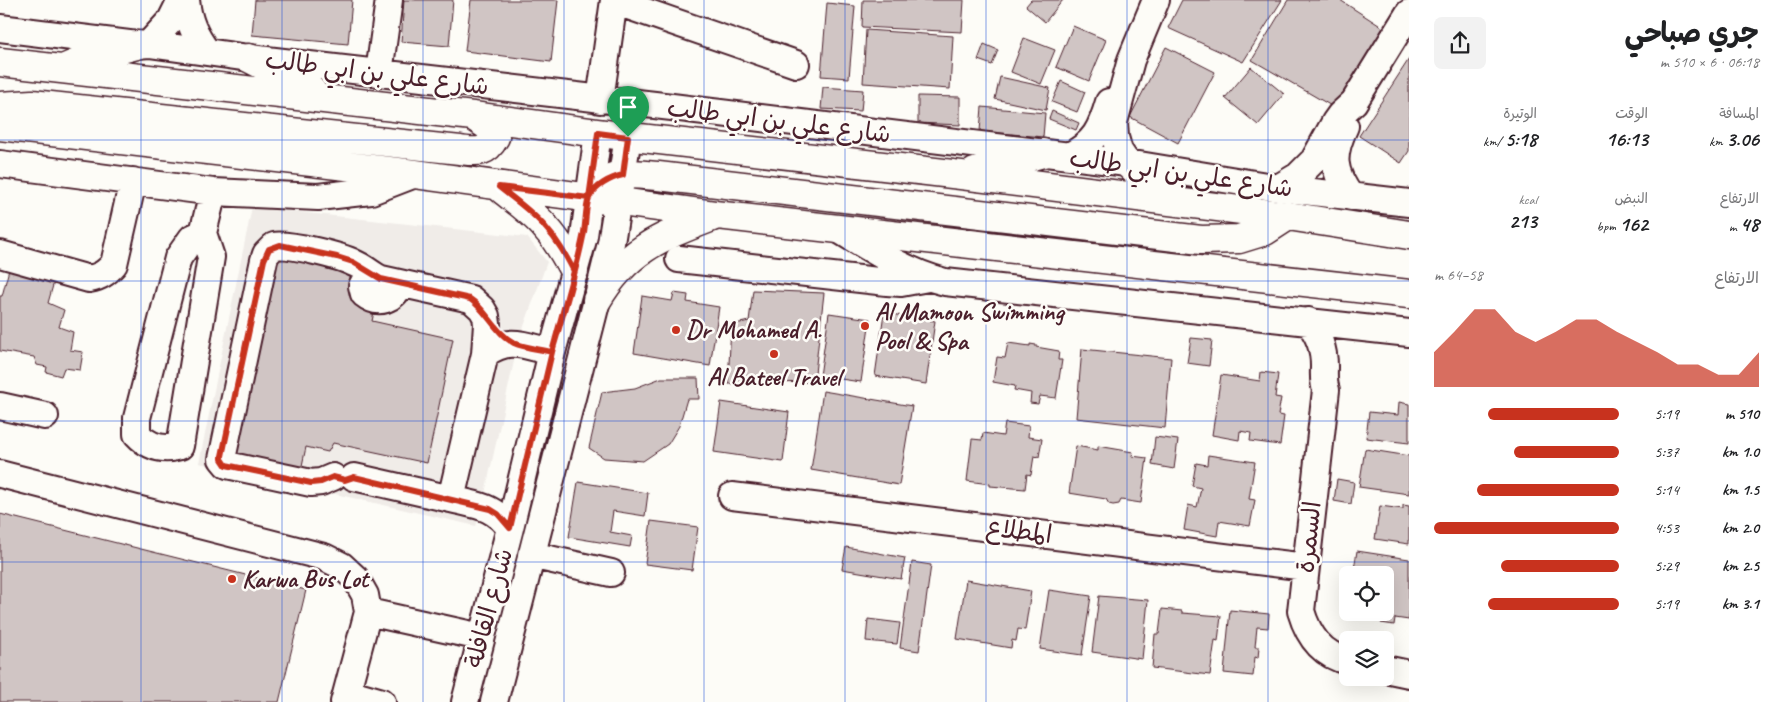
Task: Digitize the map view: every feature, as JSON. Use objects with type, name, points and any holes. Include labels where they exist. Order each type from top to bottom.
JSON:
[{"type":"main road","points":[[62,69],[94,56],[143,44]]},
{"type":"main road","points":[[249,58],[326,99]]},
{"type":"main road","name":"شارع علي بن ابي طالب","points":[[0,62],[473,116],[628,137],[1182,202],[1409,235]]},
{"type":"main road","points":[[0,106],[32,104],[450,149],[483,150],[490,146],[495,137],[488,126],[473,116]]},
{"type":"main road","points":[[0,126],[415,174],[499,187],[716,215],[1409,294]]},
{"type":"main road","points":[[961,175],[1056,155]]},
{"type":"main road","points":[[1128,163],[1144,179],[1182,202]]},
{"type":"main road","points":[[589,198],[603,182],[613,177],[623,175],[658,176],[1201,240],[1239,239],[1265,231],[1288,216]]},
{"type":"main road","points":[[499,187],[547,229],[562,249],[574,271]]},
{"type":"main road","points":[[597,300],[613,275],[634,254],[665,236],[716,215]]},
{"type":"street","points":[[143,44],[171,20],[181,0]]},
{"type":"street","points":[[186,0],[190,24],[197,39],[208,52]]},
{"type":"street","points":[[379,73],[389,0]]},
{"type":"street","points":[[1128,163],[1119,151],[1115,137],[1114,122],[1131,60],[1156,0]]},
{"type":"street","points":[[1396,0],[1409,8]]},
{"type":"street","points":[[600,100],[614,1],[796,64]]},
{"type":"street","points":[[1278,188],[1306,169],[1314,160],[1340,115],[1354,102],[1409,13]]},
{"type":"street","name":"شارع علي بن ابي طالب","points":[[0,28],[1128,163],[1278,188],[1409,204]]},
{"type":"street","points":[[1056,155],[1080,151],[1096,135],[1102,125],[1116,81],[1131,60]]},
{"type":"street","points":[[1351,197],[1342,185],[1337,172],[1335,157],[1337,143],[1349,120],[1354,102]]},
{"type":"street","name":"شارع القافلة","points":[[465,702],[510,528],[552,352],[584,236],[598,133]]},
{"type":"street","name":"شارع القافلة","points":[[494,702],[597,300],[618,202],[628,137]]},
{"type":"street","points":[[0,164],[213,192],[318,197],[371,191],[415,174]]},
{"type":"street","points":[[0,254],[89,279],[98,278],[114,264],[133,181]]},
{"type":"street","points":[[203,233],[192,238],[178,258],[137,418],[137,434],[143,441],[168,449],[180,446],[211,257],[203,233],[213,192]]},
{"type":"street","points":[[838,229],[887,258],[928,278],[945,282],[1409,333]]},
{"type":"street","points":[[510,528],[498,514],[490,509],[452,499],[343,477],[321,482],[301,482],[226,465],[222,456],[264,260],[269,249],[280,245],[337,257],[353,262],[374,275],[402,284],[470,299],[477,303],[486,316],[514,343]]},
{"type":"street","points":[[868,279],[877,274],[887,258]]},
{"type":"street","points":[[679,259],[901,283],[928,278]]},
{"type":"street","points":[[452,499],[484,354],[486,316]]},
{"type":"street","name":"السمرة","points":[[1308,321],[1320,341],[1323,352],[1326,390],[1301,611],[1306,628],[1315,642],[1328,653],[1339,657]]},
{"type":"street","name":"السمرة","points":[[1326,390],[1332,380],[1337,353],[1346,338],[1358,327]]},
{"type":"street","points":[[484,354],[493,348],[514,343],[552,352]]},
{"type":"street","points":[[0,406],[45,416]]},
{"type":"street","points":[[0,474],[324,557],[342,566],[356,579],[365,595],[368,612],[346,697],[382,702]]},
{"type":"street","name":"المطلاع","points":[[732,496],[1306,567]]},
{"type":"street","points":[[531,555],[611,572]]},
{"type":"street","points":[[368,612],[481,638]]},
{"type":"street","points":[[1394,671],[1409,674]]},
{"type":"shaded area","points":[[252,207],[527,237],[547,262],[518,343],[482,507],[476,526],[199,463]]},
{"type":"building","points":[[255,0],[352,0],[348,44],[252,35]]},
{"type":"building","points":[[404,0],[453,0],[449,46],[401,42]]},
{"type":"building","points":[[471,0],[558,0],[551,62],[465,51]]},
{"type":"building","points":[[863,0],[964,0],[962,32],[862,27]]},
{"type":"building","points":[[1031,0],[1063,0],[1045,22],[1026,6]]},
{"type":"building","points":[[1182,0],[1282,0],[1243,62],[1168,28]]},
{"type":"building","points":[[1288,0],[1340,0],[1385,29],[1335,108],[1252,60]]},
{"type":"building","points":[[827,3],[855,6],[849,78],[821,76]]},
{"type":"building","points":[[1073,26],[1106,40],[1089,81],[1056,67]]},
{"type":"building","points":[[866,30],[953,36],[950,89],[863,83]]},
{"type":"building","points":[[1024,38],[1055,50],[1041,84],[1011,72]]},
{"type":"building","points":[[984,44],[998,50],[992,65],[978,60]]},
{"type":"building","points":[[1166,47],[1215,72],[1178,143],[1130,117]]},
{"type":"building","points":[[1409,59],[1409,151],[1401,163],[1359,136]]},
{"type":"building","points":[[1251,67],[1284,94],[1258,125],[1225,98]]},
{"type":"building","points":[[1000,77],[1050,88],[1046,110],[995,99]]},
{"type":"building","points":[[1061,81],[1085,92],[1077,112],[1052,102]]},
{"type":"building","points":[[823,87],[863,90],[861,111],[821,109]]},
{"type":"building","points":[[918,96],[960,97],[960,125],[918,123]]},
{"type":"building","points":[[982,107],[1045,113],[1043,137],[980,131]]},
{"type":"building","points":[[1052,111],[1079,123],[1076,130],[1049,119]]},
{"type":"building","points":[[274,249],[362,270],[376,303],[372,321],[453,339],[427,463],[333,443],[328,452],[306,447],[300,475],[228,459]]},
{"type":"building","points":[[11,262],[57,271],[48,303],[64,310],[59,327],[73,332],[70,350],[83,352],[80,370],[64,368],[61,376],[46,372],[47,367],[37,365],[34,357],[0,351],[0,296],[2,296]]},
{"type":"building","name":"Al Bateel Travel","points":[[753,290],[824,293],[814,382],[728,384],[731,325],[749,321]]},
{"type":"building","name":"Dr Mohamed A.","points":[[674,293],[688,295],[687,302],[719,307],[710,366],[634,353],[642,296],[672,301]]},
{"type":"building","points":[[829,313],[870,319],[861,382],[820,376]]},
{"type":"building","points":[[884,313],[935,321],[926,384],[875,376]]},
{"type":"building","points":[[1191,338],[1212,340],[1209,366],[1187,363]]},
{"type":"building","points":[[1008,343],[1030,346],[1030,344],[1036,345],[1036,347],[1059,351],[1058,360],[1062,360],[1056,398],[1040,396],[1038,404],[1030,403],[1031,393],[1014,390],[1015,386],[993,382],[997,357],[1005,358]]},
{"type":"building","points":[[1082,349],[1171,358],[1165,428],[1076,418]]},
{"type":"building","points":[[1261,372],[1278,374],[1275,397],[1281,398],[1278,415],[1284,416],[1280,445],[1250,441],[1251,433],[1240,431],[1239,440],[1212,435],[1221,375],[1260,381]]},
{"type":"building","points":[[661,378],[698,378],[699,399],[687,399],[679,426],[668,444],[643,461],[604,458],[589,448],[602,392],[635,388]]},
{"type":"building","points":[[823,391],[912,406],[899,485],[811,470]]},
{"type":"building","points":[[721,402],[789,412],[783,462],[714,452]]},
{"type":"building","points":[[1399,402],[1409,404],[1409,443],[1366,438],[1369,412],[1398,415]]},
{"type":"building","points":[[1005,423],[1029,426],[1028,437],[1042,439],[1039,457],[1034,456],[1031,475],[1027,474],[1025,489],[990,486],[990,484],[967,481],[972,439],[982,440],[983,433],[1003,436]]},
{"type":"building","points":[[1155,437],[1178,440],[1174,469],[1152,465]]},
{"type":"building","points":[[1076,446],[1098,450],[1098,446],[1133,452],[1132,456],[1147,458],[1141,503],[1121,500],[1119,504],[1113,505],[1109,504],[1106,499],[1069,493]]},
{"type":"building","points":[[1365,449],[1409,456],[1409,494],[1359,487]]},
{"type":"building","points":[[1208,455],[1255,462],[1249,499],[1255,500],[1250,526],[1219,521],[1217,536],[1184,530],[1188,505],[1197,507],[1201,488],[1192,486],[1196,463],[1207,465]]},
{"type":"building","points":[[1337,479],[1354,482],[1351,504],[1334,501]]},
{"type":"building","points":[[578,482],[648,493],[645,516],[613,511],[610,532],[632,536],[630,547],[569,537]]},
{"type":"building","points":[[1403,505],[1409,506],[1409,544],[1375,539],[1380,506],[1403,509]]},
{"type":"building","points":[[0,514],[306,590],[279,702],[0,702]]},
{"type":"building","points":[[651,521],[698,527],[692,570],[645,564]]},
{"type":"building","points":[[846,547],[905,558],[901,579],[842,569]]},
{"type":"building","points":[[1357,551],[1409,559],[1409,620],[1395,618],[1394,625],[1381,623],[1381,621],[1394,621],[1394,566],[1354,566]]},
{"type":"building","points":[[912,562],[931,565],[919,651],[900,648]]},
{"type":"building","points":[[966,580],[1031,591],[1025,630],[1018,629],[1016,641],[1012,640],[1011,648],[957,639]]},
{"type":"building","points":[[1049,590],[1091,596],[1082,655],[1040,649]]},
{"type":"building","points":[[1099,596],[1148,600],[1142,659],[1092,652]]},
{"type":"building","points":[[1162,609],[1182,611],[1182,613],[1221,616],[1218,641],[1215,640],[1210,675],[1152,668],[1155,634],[1159,634]]},
{"type":"building","points":[[1230,610],[1269,614],[1268,628],[1257,627],[1255,647],[1259,647],[1258,658],[1255,657],[1253,676],[1224,673]]},
{"type":"building","points":[[868,619],[900,623],[897,644],[866,641]]},
{"type":"place","name":"Al Mamoon Swimming Pool & Spa","points":[[865,326]]},
{"type":"place","name":"Dr Mohamed A.","points":[[676,330]]},
{"type":"place","name":"Al Bateel Travel","points":[[774,354]]},
{"type":"place","name":"Karwa Bus Lot","points":[[232,579]]},
{"type":"route","points":[[628,137],[598,133],[589,198],[499,187],[547,229],[562,249],[574,271],[552,352],[510,528],[498,514],[490,509],[354,477],[345,480],[333,477],[321,482],[311,483],[226,465],[222,456],[264,260],[269,249],[280,245],[337,257],[353,262],[381,279],[463,296],[477,303],[486,316],[514,343],[552,352],[584,236],[589,198],[603,182],[623,175],[628,137]]}]
